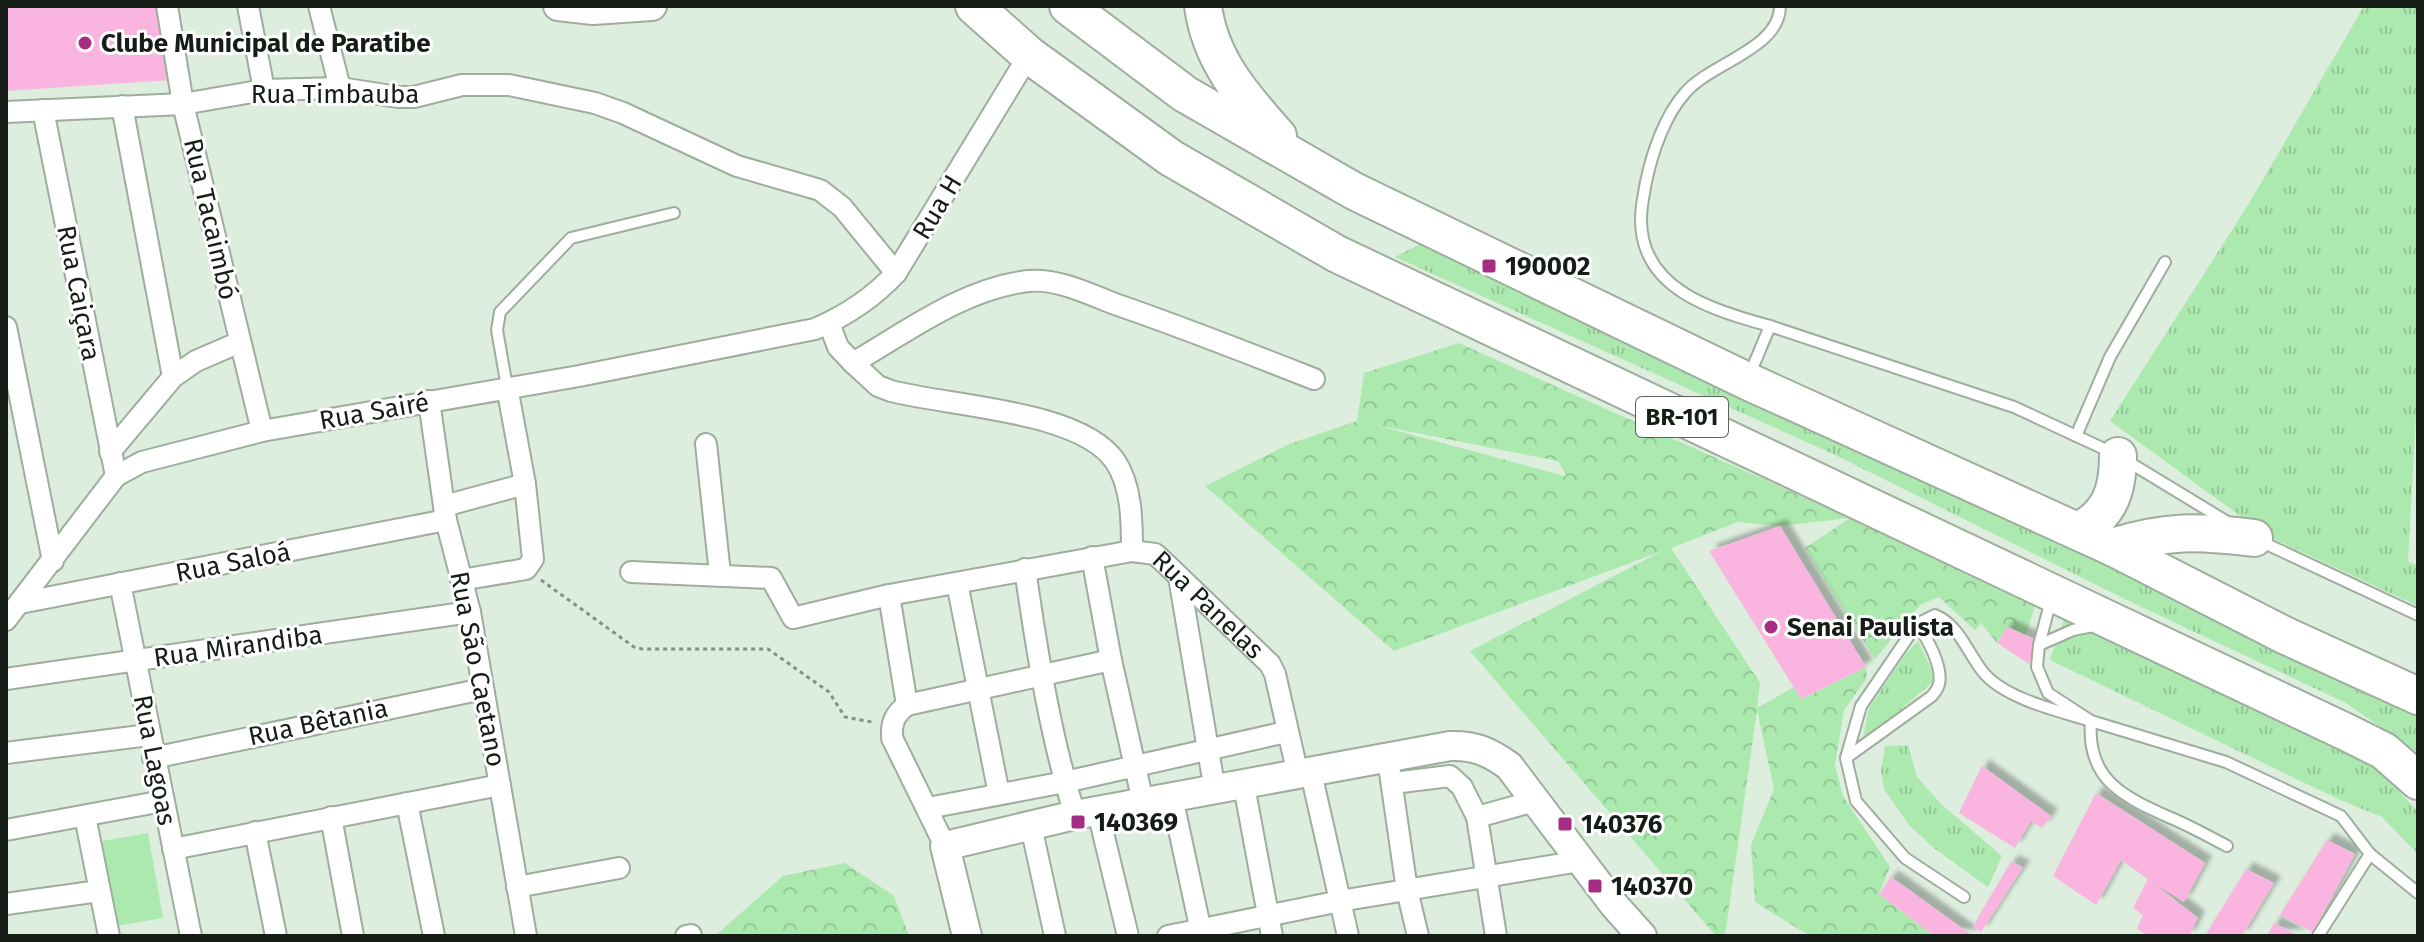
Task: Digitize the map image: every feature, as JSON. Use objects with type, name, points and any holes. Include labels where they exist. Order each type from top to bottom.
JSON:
[{"type":"highway","name":"BR-101","points":[[974,6],[1029,55],[1171,158],[1337,254],[2384,751],[2418,781]]},
{"type":"highway","name":"BR-101","points":[[1068,6],[1185,94],[1354,191],[1747,381],[2112,547],[2284,635],[2418,696]]},
{"type":"highway","points":[[1203,6],[1211,44],[1224,70],[1245,99],[1300,161]]},
{"type":"highway","points":[[2078,531],[2101,516],[2113,498],[2118,480],[2118,456]]},
{"type":"highway","points":[[2112,547],[2151,535],[2174,532],[2254,538]]},
{"type":"street","name":"Rua Tacaimbó","points":[[167,6],[183,104],[262,431]]},
{"type":"street","points":[[248,6],[264,90]]},
{"type":"street","points":[[319,6],[340,88]]},
{"type":"street","points":[[558,6],[593,10],[652,6]]},
{"type":"street","name":"Rua H","points":[[822,326],[879,291],[896,273],[1029,55]]},
{"type":"street","name":"Rua Timbauba","points":[[6,112],[183,104],[264,90],[340,88],[383,97],[414,97],[462,85],[487,83],[520,87],[595,103],[737,166],[826,193],[842,207],[896,273]]},
{"type":"street","points":[[122,106],[173,377]]},
{"type":"street","name":"Rua Caiçara","points":[[43,110],[116,476]]},
{"type":"street","points":[[853,363],[975,295],[1002,286],[1039,280],[1151,316],[1314,379]]},
{"type":"street","points":[[822,326],[838,347],[878,386],[1045,421],[1094,442],[1109,454],[1121,472],[1131,513],[1132,551]]},
{"type":"street","name":"Rua Sairé","points":[[6,620],[116,476],[142,462],[262,431],[579,376],[822,326]]},
{"type":"street","points":[[6,327],[53,561]]},
{"type":"street","points":[[110,452],[173,377],[204,356],[240,342]]},
{"type":"street","points":[[461,580],[529,559],[525,484],[507,387]]},
{"type":"street","name":"Rua São Caetano","points":[[429,401],[445,513],[470,612],[526,936]]},
{"type":"street","points":[[631,572],[720,574],[706,444]]},
{"type":"street","name":"Rua Saloá","points":[[20,603],[445,513],[525,484]]},
{"type":"street","name":"Rua Panelas","points":[[720,574],[773,579],[793,618],[889,595],[1092,557],[1132,551],[1155,554],[1270,664],[1275,674],[1286,732],[1304,774],[1348,936]]},
{"type":"street","points":[[1092,557],[1143,802]]},
{"type":"street","points":[[1025,569],[1041,676],[1065,782],[1087,813],[1128,936]]},
{"type":"street","points":[[1179,577],[1215,791]]},
{"type":"street","name":"Rua Lagoas","points":[[120,583],[191,936]]},
{"type":"street","points":[[957,583],[999,794]]},
{"type":"street","points":[[889,595],[907,705]]},
{"type":"street","name":"Rua Mirandiba","points":[[6,679],[470,612]]},
{"type":"street","points":[[967,936],[945,846],[892,738],[891,725],[907,705],[1111,660]]},
{"type":"street","name":"Rua Bêtania","points":[[153,758],[483,689]]},
{"type":"street","points":[[928,808],[1065,782],[1286,732]]},
{"type":"street","points":[[6,753],[149,735]]},
{"type":"street","points":[[1391,771],[1450,746],[1466,746],[1493,754],[1509,766],[1580,861],[1642,936]]},
{"type":"street","points":[[945,846],[1087,813],[1304,774],[1391,771],[1450,776],[1462,787],[1477,817],[1496,936]]},
{"type":"street","points":[[1391,771],[1407,890],[1418,936]]},
{"type":"street","points":[[173,849],[500,785]]},
{"type":"street","points":[[1244,786],[1269,926]]},
{"type":"street","points":[[1172,797],[1201,934]]},
{"type":"street","points":[[6,830],[163,801]]},
{"type":"street","points":[[1477,817],[1535,801]]},
{"type":"street","points":[[407,803],[434,936]]},
{"type":"street","points":[[85,816],[109,936]]},
{"type":"street","points":[[331,817],[353,936]]},
{"type":"street","points":[[1031,826],[1055,936]]},
{"type":"street","points":[[255,832],[276,936]]},
{"type":"street","points":[[1168,936],[1269,926],[1340,901],[1580,861]]},
{"type":"street","points":[[517,887],[619,868]]},
{"type":"street","points":[[6,904],[99,891]]},
{"type":"lane","points":[[1780,6],[1777,24],[1767,38],[1708,74],[1683,95],[1670,116],[1650,163],[1640,215],[1646,252],[1655,269],[1670,286],[1703,304],[2014,407],[2118,456],[2254,538],[2418,615]]},
{"type":"lane","points":[[507,387],[497,330],[500,312],[530,280],[571,238],[674,213]]},
{"type":"lane","points":[[2076,436],[2110,357],[2165,262]]},
{"type":"lane","points":[[1747,381],[1770,326]]},
{"type":"lane","points":[[2053,593],[2039,645],[2037,667],[2048,693],[2091,721]]},
{"type":"lane","points":[[1964,897],[1905,858],[1856,801],[1846,758],[1861,706],[1917,624],[1935,615],[1945,619],[1960,634],[1984,674],[2025,701],[2226,762],[2341,816],[2370,854],[2418,893]]},
{"type":"lane","points":[[1846,758],[1932,696],[1939,684],[1937,668],[1917,624]]},
{"type":"lane","points":[[2039,645],[2073,630],[2119,624]]},
{"type":"lane","points":[[2091,721],[2093,757],[2113,788],[2227,846]]},
{"type":"lane","points":[[2318,936],[2370,854]]},
{"type":"path","points":[[529,559],[634,647],[768,649],[829,692],[845,717],[891,725]]},
{"type":"green space","points":[[2364,6],[2418,6],[2418,378],[2408,561],[2418,566],[2418,606],[2269,537],[2110,421],[2248,205]]},
{"type":"green space","points":[[1428,240],[2418,714],[2418,753],[2346,703],[2133,603],[1831,453],[1395,257]]},
{"type":"green space","points":[[1459,343],[1850,518],[1780,526],[1738,522],[1671,548],[1760,683],[1757,708],[1794,687],[1802,699],[1866,667],[1867,678],[1844,710],[1835,765],[1843,796],[1890,867],[1879,894],[1934,936],[1810,936],[1755,902],[1751,845],[1774,789],[1757,710],[1725,936],[1716,936],[1470,651],[1662,551],[1394,651],[1205,486],[1289,444],[1357,421],[1364,373]],"holes":[[[1376,425],[1558,461],[1566,475],[1565,476]]]},
{"type":"green space","points":[[1850,518],[2036,602],[2026,635],[2007,627],[1997,643],[1981,623],[1975,630],[1939,597],[1920,605],[1875,659],[1805,548]]},
{"type":"green space","points":[[2065,617],[2376,766],[2418,812],[2418,854],[2382,817],[2340,800],[2050,660]]},
{"type":"green space","points":[[1918,641],[1931,668],[1933,682],[1862,742],[1869,708]]},
{"type":"green space","points":[[1908,745],[1917,777],[1942,805],[2002,856],[1988,887],[1935,849],[1909,825],[1884,789],[1881,771],[1885,746]]},
{"type":"green space","points":[[148,833],[163,918],[117,926],[102,841]]},
{"type":"green space","points":[[845,863],[894,896],[909,936],[715,936],[783,876]]},
{"type":"building","name":"Clube Municipal de Paratibe","points":[[6,6],[158,6],[171,80],[6,91]]},
{"type":"building","points":[[1780,526],[1866,667],[1801,699],[1709,551]]},
{"type":"building","points":[[2007,627],[2039,641],[2029,664],[1997,643]]},
{"type":"building","points":[[1982,766],[2051,816],[2042,828],[2031,821],[2015,848],[1959,813]]},
{"type":"building","points":[[2096,793],[2205,863],[2184,902],[2151,881],[2198,918],[2189,936],[2148,936],[2137,929],[2143,915],[2133,908],[2148,879],[2121,860],[2096,905],[2053,876]]},
{"type":"building","points":[[2327,840],[2355,854],[2313,932],[2280,915]]},
{"type":"building","points":[[2011,862],[2023,867],[1981,932],[1973,926]]},
{"type":"building","points":[[2246,869],[2274,883],[2242,936],[2205,936]]},
{"type":"building","points":[[1891,877],[1973,936],[1934,936],[1879,894]]},
{"type":"building","points":[[2274,923],[2299,936],[2267,936]]},
{"type":"place","name":"Clube Municipal de Paratibe","points":[[85,43]]},
{"type":"place","name":"190002","points":[[1489,266]]},
{"type":"place","name":"Senai Paulista","points":[[1771,627]]},
{"type":"place","name":"140369","points":[[1078,822]]},
{"type":"place","name":"140376","points":[[1565,824]]},
{"type":"place","name":"140370","points":[[1595,886]]}]
